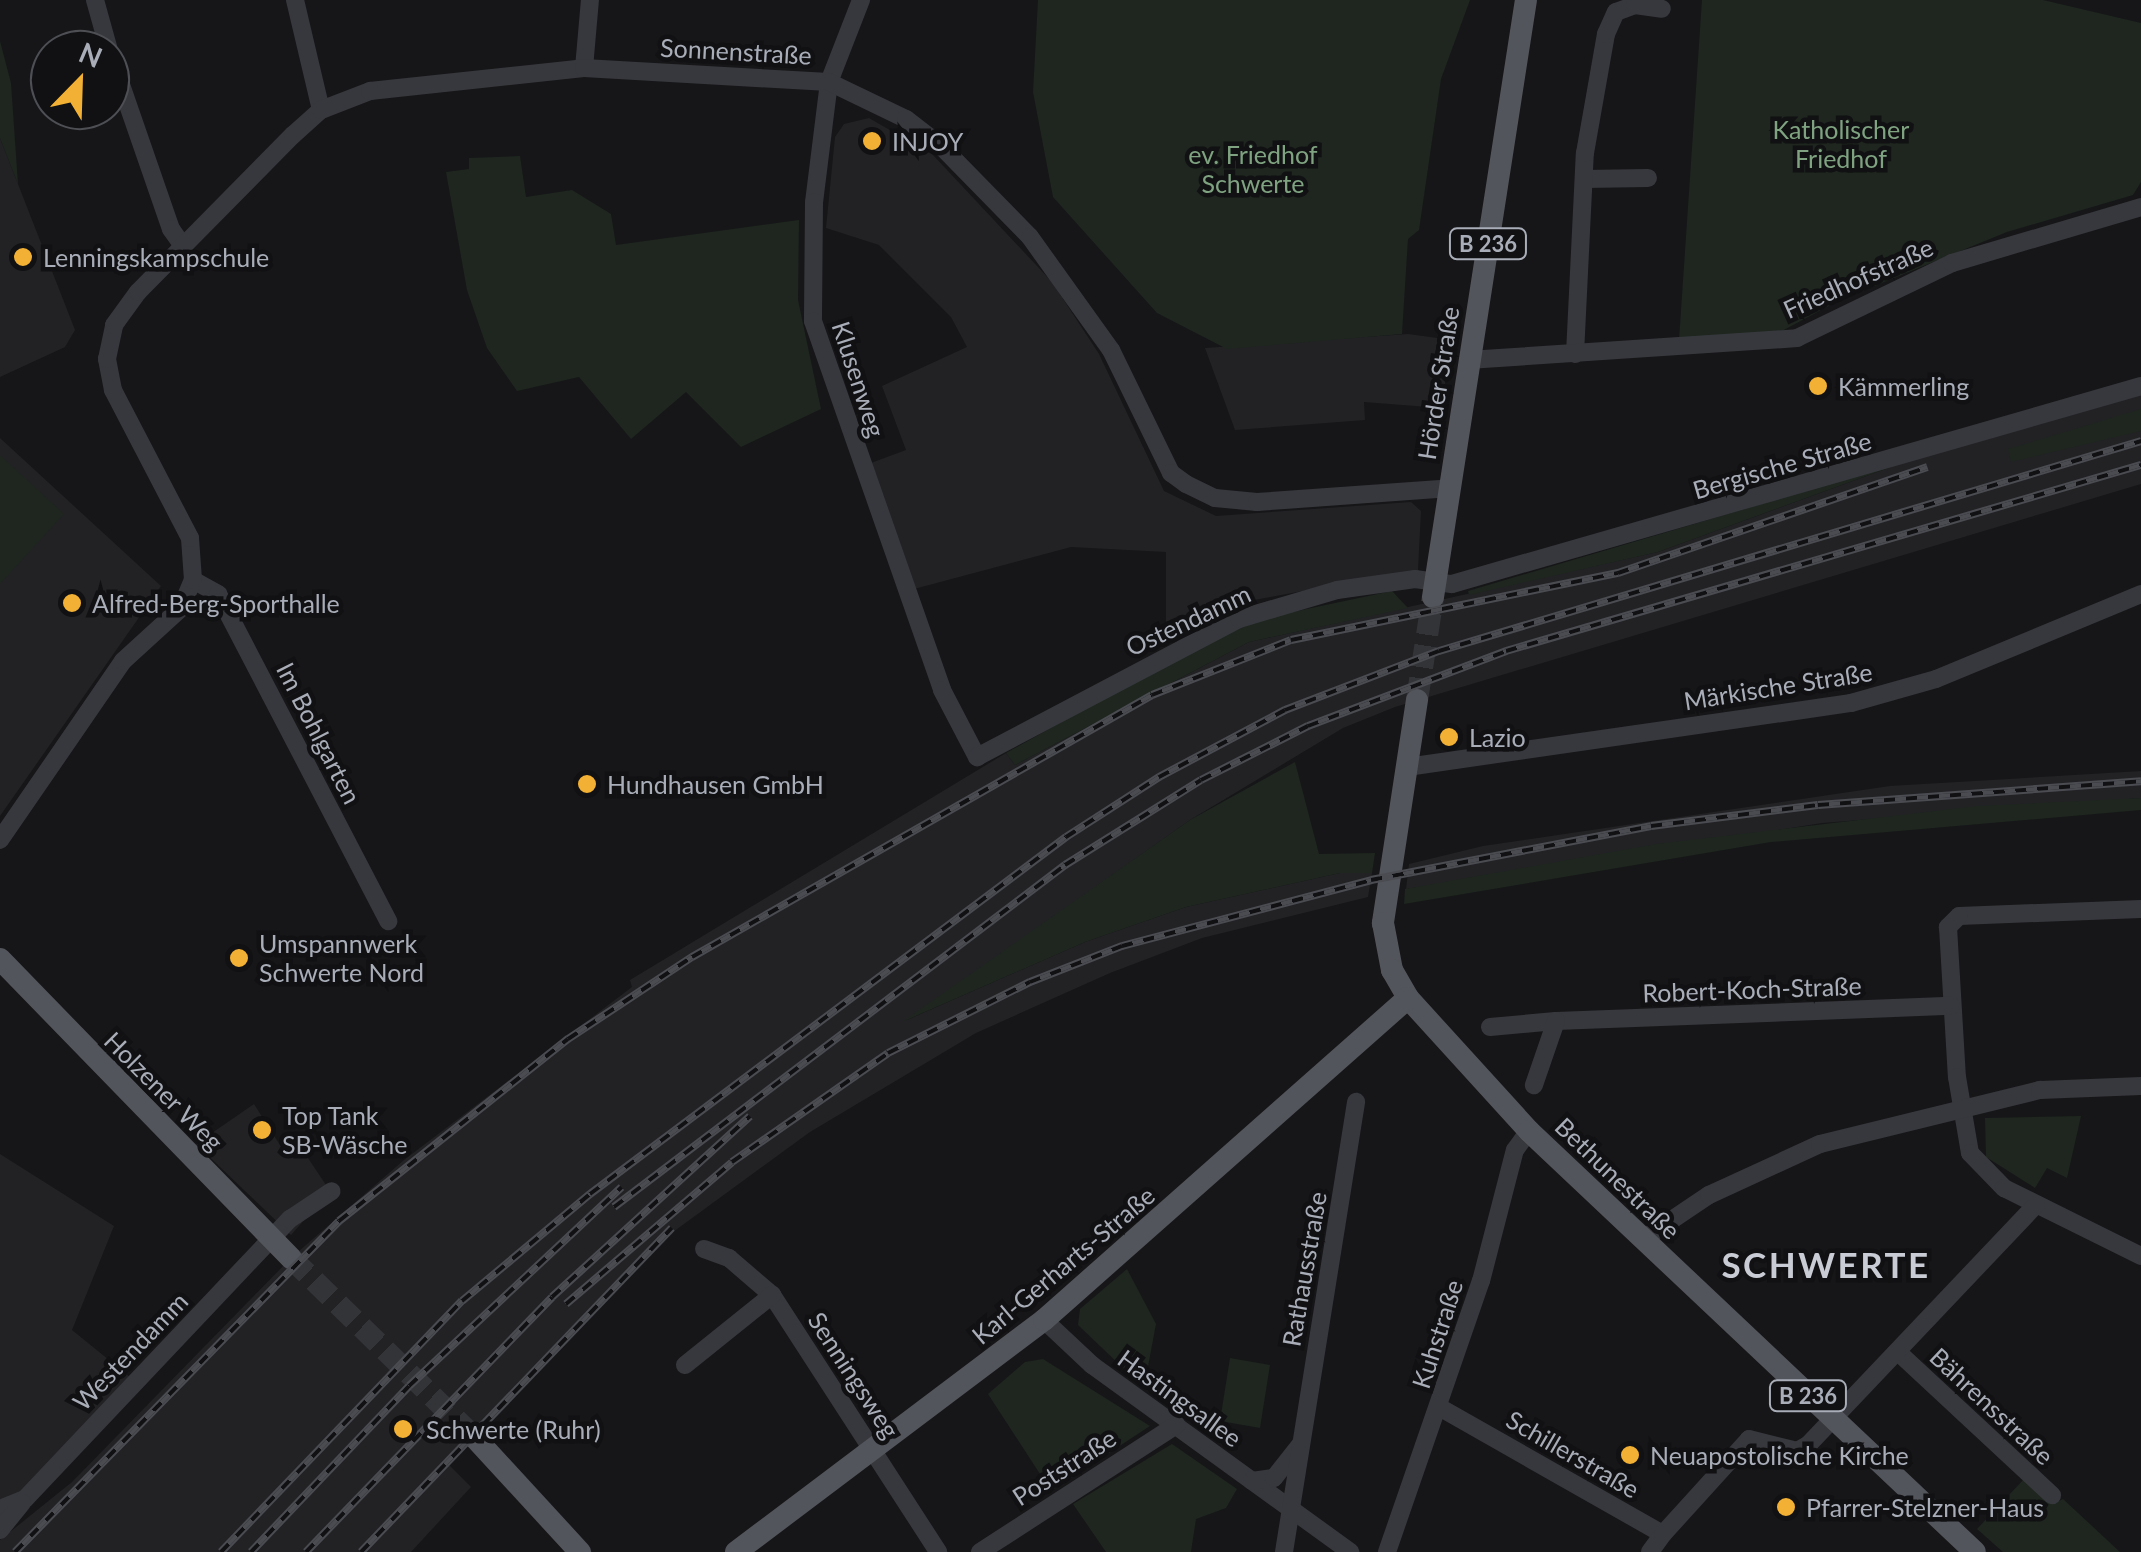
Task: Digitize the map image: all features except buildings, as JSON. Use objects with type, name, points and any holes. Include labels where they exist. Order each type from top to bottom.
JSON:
[{"type":"main road","name":"Hörder Straße","points":[[1435,590],[1526,0]]},
{"type":"main road","name":"B 236","points":[[1408,998],[1392,970],[1383,923],[1417,700]]},
{"type":"main road","name":"Holzener Weg","points":[[0,959],[292,1258]]},
{"type":"main road","name":"Bethunestraße","points":[[1408,998],[1529,1131],[1974,1552]]},
{"type":"main road","name":"Karl-Gerharts-Straße","points":[[736,1552],[874,1452],[1044,1320],[1408,998]]},
{"type":"main road","points":[[476,1439],[520,1481],[580,1552]]},
{"type":"street","points":[[95,0],[104,30]]},
{"type":"street","points":[[294,0],[321,110]]},
{"type":"street","points":[[584,68],[590,0]]},
{"type":"street","name":"Klusenweg","points":[[861,0],[828,82],[814,202],[814,321],[942,690],[977,757]]},
{"type":"street","points":[[1575,354],[1592,90],[1616,12],[1635,5],[1662,9]]},
{"type":"street","name":"Sonnenstraße","points":[[193,580],[190,538],[113,390],[108,341],[123,308],[321,110],[370,92],[423,82],[584,68],[828,82],[906,119],[941,146],[1030,236],[1111,350],[1170,473],[1214,498],[1257,502],[1450,488]]},
{"type":"street","points":[[130,109],[171,229],[183,246]]},
{"type":"street","points":[[1584,178],[1648,178]]},
{"type":"street","name":"Friedhofstraße","points":[[1468,360],[1797,338],[1952,263],[2141,208]]},
{"type":"street","name":"Bergische Straße","points":[[1435,590],[2141,386]]},
{"type":"street","name":"Ostendamm","points":[[977,757],[1239,619],[1338,590],[1414,579],[1435,590]]},
{"type":"street","points":[[0,840],[123,662],[181,608],[193,580]]},
{"type":"street","name":"Im Bohlgarten","points":[[193,580],[218,594],[388,921]]},
{"type":"street","name":"Märkische Straße","points":[[1407,766],[1851,703],[1936,679],[2141,594]]},
{"type":"street","points":[[2141,909],[1952,919],[1951,1006],[1970,1153],[1981,1172],[2036,1205],[2141,1256]]},
{"type":"street","name":"Robert-Koch-Straße","points":[[1490,1027],[1951,1006]]},
{"type":"street","points":[[1534,1084],[1556,1021]]},
{"type":"street","points":[[1642,1240],[1709,1195],[1820,1144],[2040,1090],[2141,1086]]},
{"type":"street","name":"Rathausstraße","points":[[1284,1552],[1356,1102]]},
{"type":"street","name":"Kuhstraße","points":[[1387,1552],[1439,1407],[1514,1150],[1529,1131]]},
{"type":"street","points":[[272,1239],[332,1191]]},
{"type":"street","points":[[1650,1552],[1749,1439],[1797,1450],[1834,1421],[2036,1205]]},
{"type":"street","name":"Westendamm","points":[[0,1530],[272,1239]]},
{"type":"street","name":"Senningsweg","points":[[704,1249],[729,1258],[772,1296],[938,1552]]},
{"type":"street","points":[[685,1365],[772,1296]]},
{"type":"street","name":"Hastingsallee","points":[[1044,1320],[1176,1425],[1350,1552]]},
{"type":"street","name":"Bährensstraße","points":[[1899,1353],[2052,1494]]},
{"type":"street","name":"Schillerstraße","points":[[1439,1407],[1662,1534]]},
{"type":"street","name":"Poststraße","points":[[980,1552],[1176,1425]]},
{"type":"street","points":[[1252,1481],[1274,1478],[1300,1444]]},
{"type":"street","name":"Westendamm","points":[[0,1508],[25,1499]]},
{"type":"shaded area","points":[[869,118],[933,155],[1052,282],[1099,354],[1164,491],[1216,516],[1411,502],[1421,511],[1418,570],[1243,602],[1166,630],[1166,552],[1071,547],[914,589],[871,463],[906,450],[882,386],[967,347],[951,317],[879,245],[826,228],[835,137],[844,124]]},
{"type":"shaded area","name":"Lenningskampschule","points":[[0,138],[75,330],[65,347],[0,377]]},
{"type":"shaded area","points":[[1408,334],[1452,340],[1441,408],[1364,402],[1365,420],[1235,430],[1205,348]]},
{"type":"shaded area","points":[[2141,394],[2141,484],[1395,707],[1343,728],[1190,820],[907,1020],[1085,942],[1186,907],[1340,873],[1372,873],[1368,897],[1202,938],[1110,973],[976,1033],[810,1132],[673,1232],[583,1316],[446,1462],[471,1487],[411,1552],[0,1552],[0,1540],[72,1482],[291,1258],[404,1160],[632,987],[630,980],[1006,753],[1015,765],[1249,642],[1658,552],[1913,459]]},
{"type":"shaded area","points":[[0,438],[161,586],[0,816]]},
{"type":"shaded area","points":[[2141,771],[2141,798],[1822,823],[1406,889],[1409,864],[1483,846],[1890,786]]},
{"type":"shaded area","points":[[254,1104],[285,1153],[304,1152],[330,1191],[291,1235],[196,1144]]},
{"type":"shaded area","points":[[0,1154],[114,1226],[72,1330],[130,1377],[0,1519]]},
{"type":"green space","name":"ev. Friedhof Schwerte","points":[[1038,0],[1470,0],[1441,79],[1419,230],[1408,239],[1402,334],[1227,349],[1157,313],[1053,197],[1033,92]]},
{"type":"green space","name":"Katholischer Friedhof","points":[[1702,0],[2043,0],[2141,23],[2141,182],[2133,195],[2007,232],[1840,300],[1780,332],[1679,340]]},
{"type":"green space","points":[[0,41],[11,83],[18,184],[0,138]]},
{"type":"green space","points":[[520,156],[526,197],[572,190],[611,214],[616,245],[799,220],[798,300],[821,409],[741,447],[686,392],[631,439],[579,377],[517,391],[487,348],[467,290],[446,172],[469,169],[469,158]]},
{"type":"green space","points":[[2141,409],[2141,431],[2011,462],[2008,449]]},
{"type":"green space","points":[[0,455],[64,514],[0,584]]},
{"type":"green space","points":[[1913,459],[1658,552],[1469,595],[1468,591]]},
{"type":"green space","points":[[1392,591],[1408,608],[1249,642],[1015,765],[1006,753],[1203,643],[1269,617]]},
{"type":"green space","points":[[1295,762],[1319,854],[1375,853],[1372,873],[1340,873],[1186,907],[1085,942],[902,1022],[1190,820]]},
{"type":"green space","points":[[2141,798],[2141,810],[1771,842],[1404,904],[1405,889],[1656,844],[1977,806]]},
{"type":"green space","points":[[2081,1116],[2067,1178],[2047,1168],[2035,1188],[1986,1157],[1985,1118]]},
{"type":"green space","points":[[1127,1269],[1156,1324],[1144,1388],[1078,1325],[1080,1309]]},
{"type":"green space","points":[[1230,1358],[1270,1365],[1260,1428],[1220,1421]]},
{"type":"green space","points":[[1043,1359],[1150,1426],[1051,1491],[988,1394],[1025,1362]]},
{"type":"green space","points":[[1172,1444],[1237,1489],[1226,1508],[1196,1519],[1191,1552],[1106,1552],[1073,1504]]},
{"type":"green space","points":[[2024,1479],[2053,1504],[2063,1499],[2120,1552],[2003,1552],[1977,1529]]},
{"type":"tunnel","points":[[1417,700],[1433,597]]},
{"type":"tunnel","points":[[291,1258],[476,1439]]},
{"type":"railway","points":[[221,1552],[462,1301],[590,1194],[1066,837],[1159,777],[1285,710],[1439,651],[2141,441]]},
{"type":"railway","points":[[614,1207],[1065,865],[1201,780],[1308,726],[1506,651],[2141,465]]},
{"type":"railway","points":[[15,1552],[339,1221],[568,1039],[692,957],[1152,695],[1291,640],[1618,573],[1927,467]]},
{"type":"railway","points":[[566,1304],[732,1162],[888,1053],[1030,982],[1122,946],[1371,880],[1651,826],[1818,805],[2141,781]]},
{"type":"railway","points":[[306,1552],[552,1297],[750,1116]]},
{"type":"railway","points":[[251,1552],[409,1386],[622,1187]]},
{"type":"railway","points":[[361,1552],[672,1228]]},
{"type":"place","name":"INJOY","points":[[872,141]]},
{"type":"place","name":"Lenningskampschule","points":[[23,257]]},
{"type":"place","name":"Kämmerling","points":[[1818,386]]},
{"type":"place","name":"Alfred-Berg-Sporthalle","points":[[72,603]]},
{"type":"place","name":"Lazio","points":[[1449,737]]},
{"type":"place","name":"Hundhausen GmbH","points":[[587,784]]},
{"type":"place","name":"Umspannwerk Schwerte Nord","points":[[239,958]]},
{"type":"place","name":"Top Tank SB-Wäsche","points":[[262,1130]]},
{"type":"place","name":"Schwerte (Ruhr)","points":[[403,1429]]},
{"type":"place","name":"Neuapostolische Kirche","points":[[1630,1455]]},
{"type":"place","name":"Pfarrer-Stelzner-Haus","points":[[1786,1507]]},
{"type":"district","name":"SCHWERTE","points":[[1826,1264]]}]
